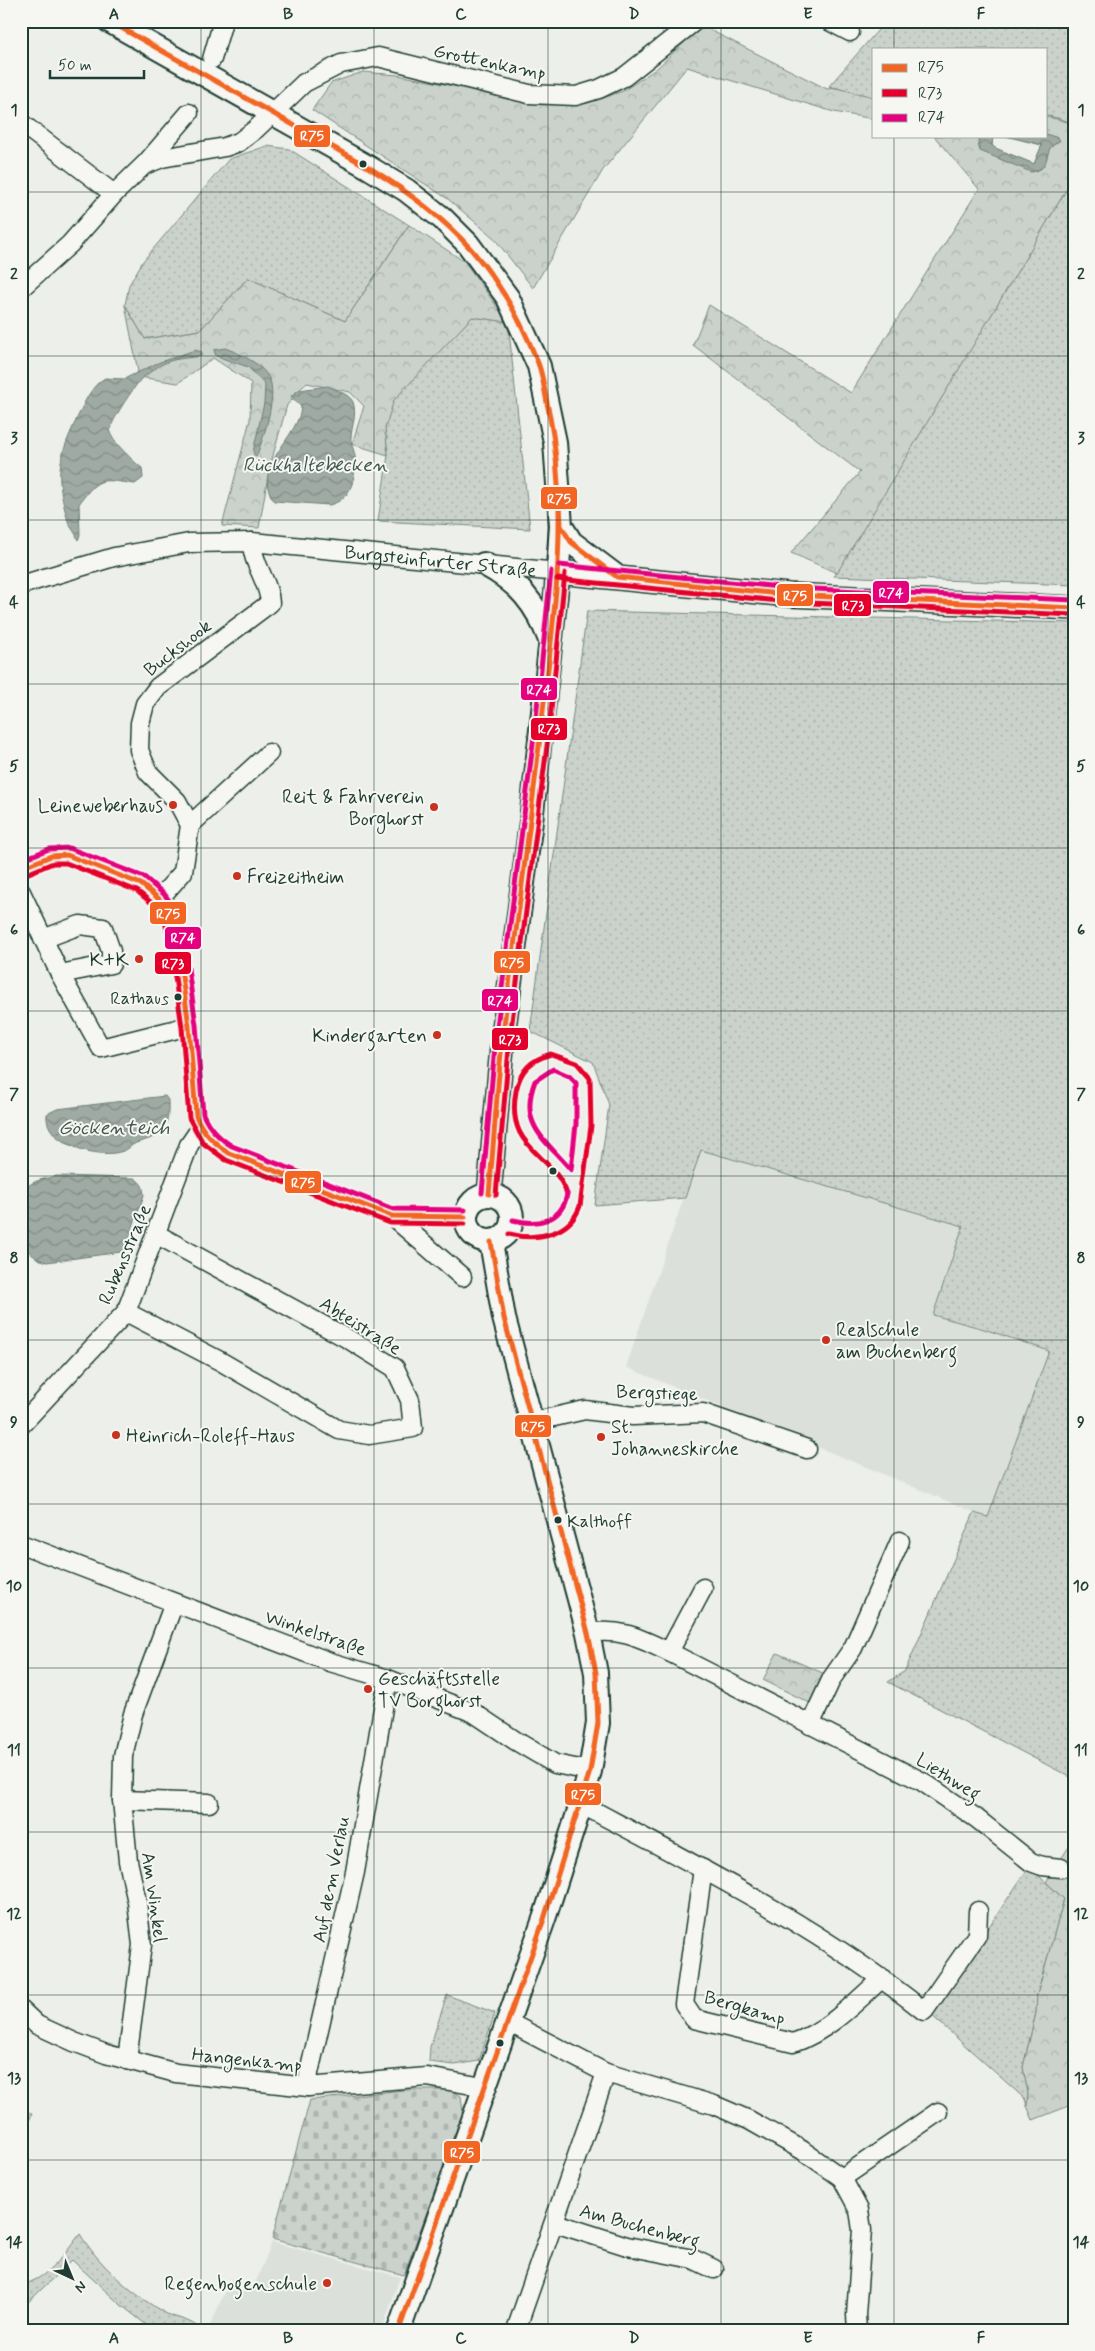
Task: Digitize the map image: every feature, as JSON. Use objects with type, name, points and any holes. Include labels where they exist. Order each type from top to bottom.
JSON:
[{"type":"main road","points":[[109,21],[368,167],[420,201],[468,244],[508,298],[539,366],[555,442],[561,526],[551,641],[530,831],[502,1036],[488,1194]]},
{"type":"main road","points":[[561,526],[571,542],[617,577]]},
{"type":"main road","points":[[484,564],[497,571],[527,596],[541,616],[551,641]]},
{"type":"main road","name":"Burgsteinfurter Straße","points":[[558,572],[789,595],[1074,608]]},
{"type":"main road","points":[[488,1194],[506,1201],[511,1209],[512,1218],[506,1234],[491,1242],[480,1240],[472,1235],[466,1226],[465,1217],[467,1208],[472,1201],[488,1194]]},
{"type":"main road","points":[[399,2330],[506,2021],[544,1919],[581,1804],[590,1771],[598,1723],[596,1673],[588,1633],[504,1318],[491,1242]]},
{"type":"street","points":[[212,59],[223,21]]},
{"type":"street","name":"Grottenkamp","points":[[144,165],[170,156],[225,147],[238,142],[256,130],[304,83],[341,64],[378,57],[529,94],[576,96],[599,89],[624,78],[695,21]]},
{"type":"street","points":[[829,21],[850,32]]},
{"type":"street","points":[[21,288],[70,244],[114,194],[144,165],[189,113]]},
{"type":"street","points":[[21,123],[114,194]]},
{"type":"street","name":"Burgsteinfurter Straße","points":[[21,585],[114,557],[189,543],[252,542],[558,572]]},
{"type":"street","name":"Buckshook","points":[[190,825],[177,800],[148,772],[139,750],[140,723],[145,704],[158,687],[270,603],[269,592],[252,552],[252,542]]},
{"type":"street","points":[[159,899],[183,872],[190,825],[269,753]]},
{"type":"street","points":[[21,868],[51,856],[67,855],[141,884],[159,899],[172,918],[178,948],[189,1026],[196,1116],[200,1129],[212,1143],[229,1153],[392,1216],[462,1277]]},
{"type":"street","points":[[21,892],[60,974],[101,1048],[189,1026]]},
{"type":"street","points":[[43,939],[80,925],[103,928],[111,951],[111,964],[60,974]]},
{"type":"street","name":"Rubensstraße","points":[[21,1425],[126,1312],[189,1145],[200,1129]]},
{"type":"street","points":[[392,1216],[465,1217]]},
{"type":"street","name":"Abteistraße","points":[[126,1312],[220,1361],[339,1430],[369,1435],[413,1428],[410,1400],[395,1368],[350,1340],[156,1234]]},
{"type":"street","name":"Bergstiege","points":[[532,1422],[585,1410],[633,1416],[703,1414],[808,1449]]},
{"type":"street","points":[[810,1724],[832,1678],[853,1648],[900,1541]]},
{"type":"street","name":"Winkelstraße","points":[[21,1544],[330,1662],[388,1679],[474,1713],[555,1764],[590,1771]]},
{"type":"street","points":[[669,1652],[703,1588]]},
{"type":"street","name":"Am Winkel","points":[[126,2060],[142,1945],[137,1902],[128,1861],[122,1800],[123,1756],[133,1714],[174,1603]]},
{"type":"street","name":"Liethweg","points":[[588,1633],[609,1630],[637,1637],[669,1652],[923,1782],[976,1818],[1031,1862],[1042,1866],[1061,1868]]},
{"type":"street","name":"Auf dem Verlau","points":[[308,2087],[309,2073],[354,1872],[388,1679]]},
{"type":"street","points":[[122,1800],[209,1803]]},
{"type":"street","points":[[581,1804],[703,1869],[882,1978],[924,2011],[977,1936],[978,1911]]},
{"type":"street","name":"Bergkamp","points":[[703,1869],[684,2004],[694,2019],[794,2043],[806,2039],[831,2023],[882,1978]]},
{"type":"street","name":"Hangenkamp","points":[[21,2010],[37,2025],[53,2033],[106,2054],[176,2074],[308,2087],[427,2077],[483,2087]]},
{"type":"street","points":[[506,2021],[606,2073],[714,2105],[750,2120],[802,2150],[842,2178],[859,2210],[862,2230],[856,2315],[857,2330]]},
{"type":"street","name":"Am Buchenberg","points":[[516,2330],[606,2073]]},
{"type":"street","points":[[842,2178],[938,2112]]},
{"type":"street","name":"Am Buchenberg","points":[[555,2223],[627,2246],[693,2258],[714,2268]]},
{"type":"shaded area","name":"Realschule am Buchenberg","points":[[700,1150],[963,1226],[933,1315],[984,1329],[1049,1351],[988,1518],[626,1367]]},
{"type":"shaded area","name":"Regenbogenschule","points":[[272,2242],[400,2277],[382,2330],[208,2330],[231,2279],[254,2286]]},
{"type":"green space","points":[[886,21],[1074,21],[1074,123],[1048,116],[1048,48],[872,48],[872,98],[829,86]]},
{"type":"green space","points":[[702,26],[827,89],[836,88],[872,97],[872,119],[834,112],[687,67],[603,170],[533,288],[494,238],[448,199],[312,110],[331,83],[363,72],[398,75],[542,103],[588,103],[623,91],[656,69]]},
{"type":"green space","points":[[1048,117],[1074,124],[1074,177],[837,573],[791,553],[860,472],[693,345],[709,305],[851,393],[979,189],[936,138],[993,138],[992,145],[995,148],[1034,164],[1042,145],[1014,138],[1048,138]]},
{"type":"green space","points":[[267,146],[289,149],[409,225],[345,321],[248,278],[200,330],[145,339],[125,305],[129,285],[143,261],[229,159]]},
{"type":"green space","points":[[1074,177],[1074,585],[834,576]]},
{"type":"green space","points":[[409,225],[465,262],[508,322],[472,317],[394,400],[385,428],[388,455],[352,444],[364,406],[350,392],[307,383],[292,396],[294,398],[287,405],[269,470],[259,528],[222,526],[250,420],[251,383],[213,358],[178,383],[139,377],[125,305],[145,339],[200,330],[248,278],[345,321]]},
{"type":"green space","points":[[472,317],[508,322],[530,529],[378,521],[388,455],[385,428],[393,400]]},
{"type":"green space","points":[[587,611],[1074,623],[1074,1779],[888,1682],[905,1671],[974,1513],[988,1517],[1049,1351],[984,1329],[933,1315],[963,1226],[701,1150],[685,1198],[595,1205],[609,1105],[593,1062],[530,1031]]},
{"type":"green space","points":[[777,1653],[825,1674],[810,1703],[763,1680]]},
{"type":"green space","points":[[1074,1839],[1074,2104],[1033,2120],[1027,2106],[1028,2094],[1023,2067],[1036,2013],[1037,1995],[1064,1899],[1046,1882]]},
{"type":"green space","points":[[1029,1867],[1064,1899],[1037,1995],[1036,2013],[1023,2067],[1028,2094],[1027,2106],[1025,2099],[930,2014]]},
{"type":"green space","points":[[447,1995],[495,2013],[479,2061],[455,2065],[429,2062],[430,2047]]},
{"type":"green space","points":[[404,2090],[451,2090],[461,2096],[463,2112],[404,2275],[272,2239],[310,2100]]},
{"type":"green space","points":[[21,2109],[32,2114],[21,2139]]},
{"type":"green space","points":[[80,2234],[96,2257],[139,2296],[163,2312],[188,2321],[201,2330],[153,2330],[121,2305],[72,2260],[21,2309],[21,2285],[31,2282],[47,2272]]},
{"type":"water","points":[[1048,135],[1060,140],[1050,148],[1043,167],[1031,172],[980,151],[978,144],[980,138],[993,138],[992,145],[995,148],[1034,164],[1042,145],[1014,138],[1048,138]]},
{"type":"water","points":[[225,348],[255,363],[269,378],[272,395],[271,406],[256,457],[253,452],[264,403],[265,385],[248,367],[216,356],[214,350]]},
{"type":"water","points":[[195,350],[202,352],[201,356],[171,361],[150,372],[141,379],[123,405],[111,427],[111,436],[129,457],[142,468],[143,478],[135,484],[103,481],[92,488],[79,504],[80,535],[78,540],[69,523],[64,504],[61,490],[60,466],[66,443],[89,394],[105,378],[124,379],[160,362]]},
{"type":"water","name":"Rückhaltebecken","points":[[328,386],[349,397],[354,406],[351,439],[355,456],[355,472],[351,487],[343,498],[329,505],[274,501],[268,488],[271,464],[293,430],[301,407],[291,396],[299,390]]},
{"type":"water","name":"Göckenteich","points":[[165,1096],[168,1100],[168,1112],[163,1128],[154,1137],[136,1143],[123,1151],[101,1153],[75,1147],[54,1134],[48,1125],[47,1114],[57,1109]]},
{"type":"water","name":"Göckenteich","points":[[57,1176],[134,1178],[140,1183],[143,1187],[144,1195],[126,1247],[121,1252],[47,1262],[38,1259],[30,1253],[22,1242],[21,1195],[31,1184]]},
{"type":"transit line","name":"R75","points":[[109,21],[368,167],[425,206],[471,249],[490,273],[508,300],[524,330],[540,369],[549,412],[559,493],[557,574],[550,656],[503,1034],[489,1194]]},
{"type":"transit line","name":"R75","points":[[560,503],[561,526],[571,542],[617,577],[789,595],[1074,608]]},
{"type":"transit line","name":"R74","points":[[559,565],[790,588],[1074,600]]},
{"type":"transit line","name":"R74","points":[[482,1193],[496,1035],[535,728],[551,571]]},
{"type":"transit line","name":"R73","points":[[496,1195],[510,1037],[549,730],[565,573]]},
{"type":"transit line","name":"R73","points":[[557,579],[789,602],[1074,615]]},
{"type":"transit line","name":"R74","points":[[21,860],[49,849],[69,848],[144,877],[165,895],[179,915],[185,947],[196,1025],[203,1114],[211,1129],[223,1140],[232,1146],[393,1209],[465,1210]]},
{"type":"transit line","name":"R75","points":[[21,868],[51,856],[67,855],[141,884],[159,899],[172,918],[178,948],[189,1026],[196,1116],[206,1133],[218,1145],[229,1153],[392,1216],[465,1217]]},
{"type":"transit line","name":"R73","points":[[24,875],[53,863],[66,863],[137,891],[153,904],[165,921],[182,1027],[189,1118],[203,1143],[226,1160],[390,1223],[465,1224]]},
{"type":"transit line","name":"R73","points":[[509,1234],[530,1237],[551,1234],[568,1224],[580,1206],[591,1126],[590,1078],[577,1063],[551,1054],[532,1063],[520,1077],[516,1091],[514,1111],[517,1126],[523,1139],[551,1168],[567,1194]]},
{"type":"transit line","name":"R74","points":[[553,1069],[569,1076],[576,1083],[576,1124],[571,1170],[544,1140],[532,1121],[530,1109],[535,1081],[553,1069]]},
{"type":"transit line","name":"R74","points":[[513,1220],[522,1222],[547,1220],[560,1211],[567,1194]]},
{"type":"transit line","name":"R75","points":[[399,2330],[544,1919],[590,1771],[598,1723],[596,1673],[588,1633],[504,1318],[491,1242]]},
{"type":"place","name":"Leineweberhaus","points":[[173,805]]},
{"type":"place","name":"Reit & Fahrverein Borghorst","points":[[434,807]]},
{"type":"place","name":"Freizeitheim","points":[[237,876]]},
{"type":"place","name":"K+K","points":[[139,959]]},
{"type":"place","name":"Rathaus","points":[[178,997]]},
{"type":"place","name":"Kindergarten","points":[[437,1035]]},
{"type":"place","name":"Realschule am Buchenberg","points":[[826,1340]]},
{"type":"place","name":"Heinrich-Roleff-Haus","points":[[116,1435]]},
{"type":"place","name":"St. Johanneskirche","points":[[601,1437]]},
{"type":"place","name":"Kalthoff","points":[[558,1520]]},
{"type":"place","name":"Geschäftsstelle TV Borghorst","points":[[368,1689]]},
{"type":"place","name":"Regenbogenschule","points":[[327,2283]]}]
